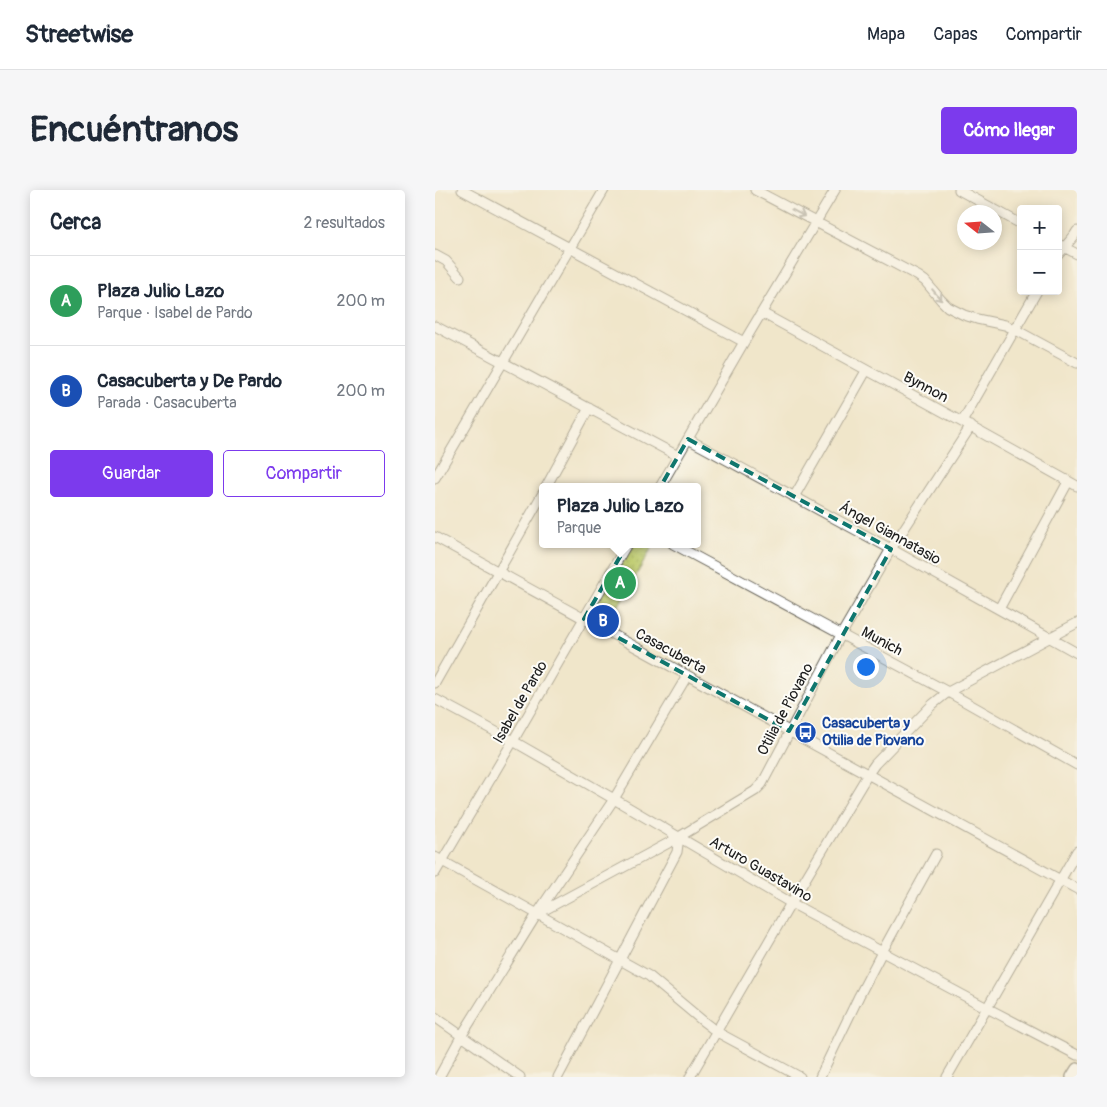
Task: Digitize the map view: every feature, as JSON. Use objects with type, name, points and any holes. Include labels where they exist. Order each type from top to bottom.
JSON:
[{"type":"street","points":[[461,190],[744,342]]},
{"type":"street","points":[[435,478],[604,190]]},
{"type":"street","points":[[755,190],[919,276],[948,307],[977,319],[1005,325],[1077,363]]},
{"type":"street","points":[[662,483],[835,190]]},
{"type":"street","points":[[959,190],[1017,222]]},
{"type":"street","points":[[1062,247],[1074,236],[1077,230]]},
{"type":"street","points":[[1062,250],[1077,254]]},
{"type":"street","points":[[435,255],[446,261],[459,277]]},
{"type":"street","name":"Otilia de Piovano","points":[[537,914],[679,837],[755,791],[762,784],[841,635],[966,424],[1035,295]]},
{"type":"street","name":"Bynnon","points":[[762,313],[1077,486]]},
{"type":"street","points":[[435,326],[678,456]]},
{"type":"street","points":[[794,497],[866,370]]},
{"type":"street","points":[[548,483],[589,408]]},
{"type":"street","name":"Ángel Giannatasio","points":[[689,439],[1077,653]]},
{"type":"street","points":[[999,609],[1068,482]]},
{"type":"street","points":[[435,683],[539,499]]},
{"type":"street","name":"Casacuberta","points":[[435,537],[1077,889]]},
{"type":"street","name":"Isabel de Pardo","points":[[435,873],[438,859],[513,741],[625,548]]},
{"type":"street","name":"Munich","points":[[680,548],[948,692],[1077,765]]},
{"type":"street","points":[[691,1077],[791,903],[875,764],[933,704],[948,692],[1077,623]]},
{"type":"street","points":[[439,1077],[462,1035],[537,914],[614,799],[687,676]]},
{"type":"street","name":"Arturo Guastavino","points":[[435,699],[513,741],[791,903],[1077,1054]]},
{"type":"street","points":[[558,1077],[677,852],[679,837]]},
{"type":"street","points":[[947,1077],[1077,851]]},
{"type":"street","points":[[820,1077],[859,996],[936,854]]},
{"type":"street","points":[[438,859],[649,976],[717,1032],[800,1077]]},
{"type":"street","points":[[435,1016],[520,1077]]},
{"type":"street","points":[[1072,1077],[1077,1069]]},
{"type":"highlighted area","points":[[688,439],[891,549],[789,731],[584,619]]},
{"type":"green space","points":[[631,548],[652,548],[608,624],[595,617],[592,611]]},
{"type":"place","name":"Plaza Julio Lazo","points":[[620,583]]},
{"type":"place","name":"Casacuberta y De Pardo","points":[[603,621]]},
{"type":"place","name":"Casacuberta y Otilia de Piovano","points":[[806,732]]}]
